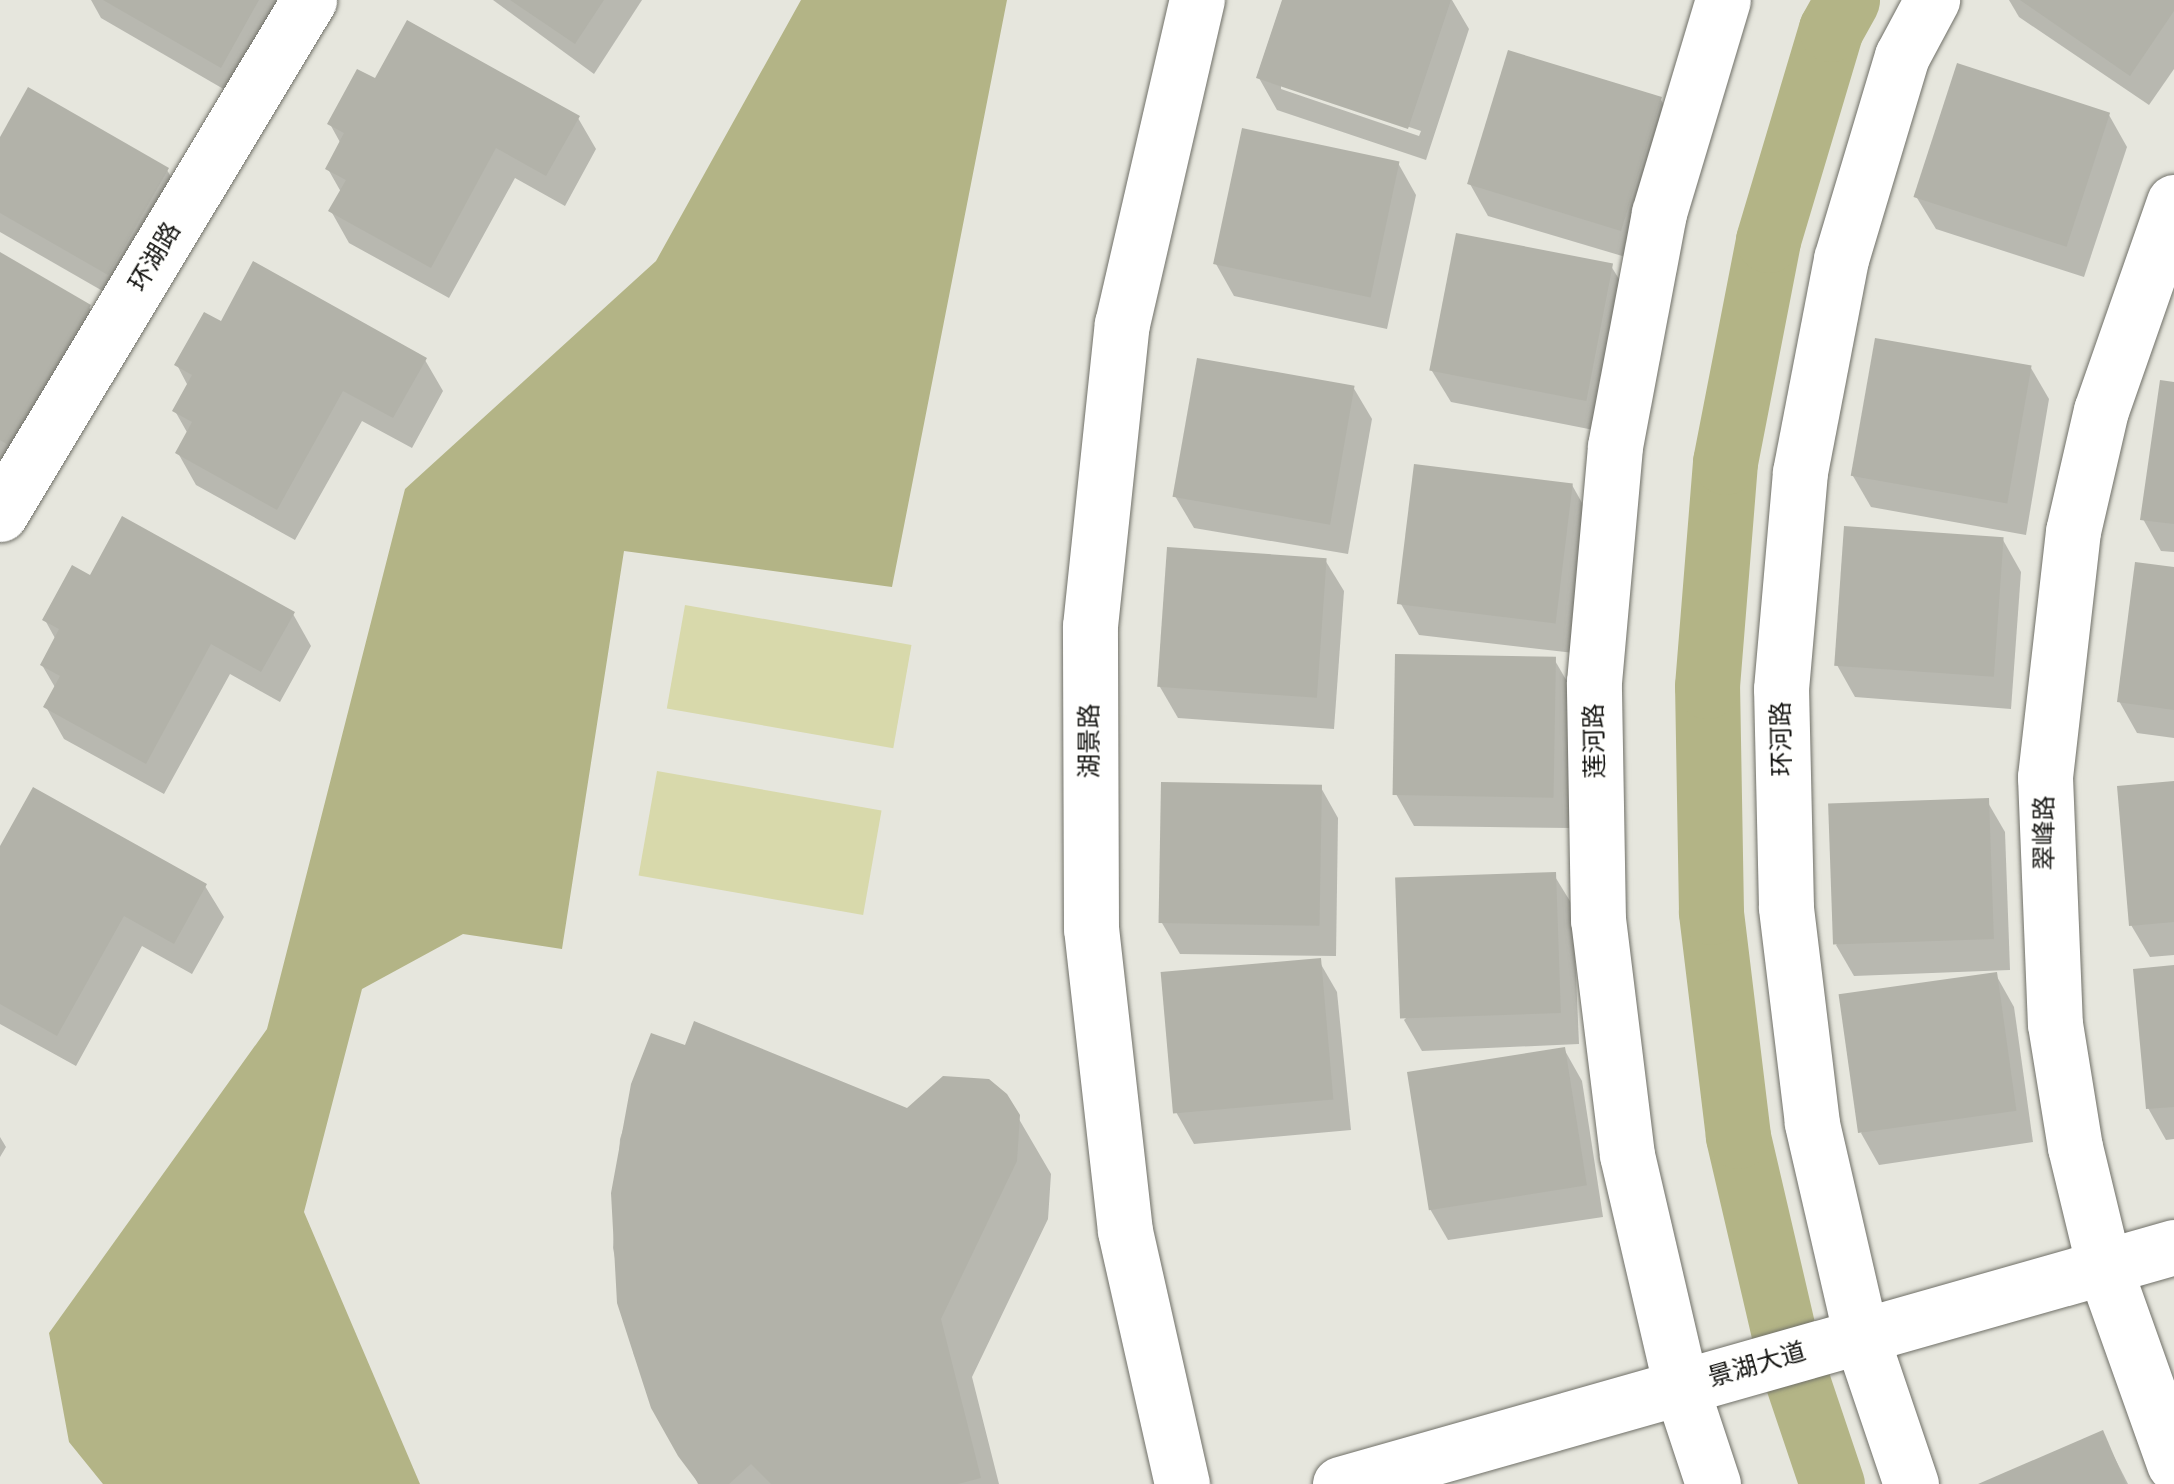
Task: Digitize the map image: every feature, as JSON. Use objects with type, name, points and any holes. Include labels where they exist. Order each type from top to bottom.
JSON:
[{"type":"street","name":"环湖路","points":[[0,514],[309,0]]},
{"type":"street","name":"湖景路","points":[[1182,1484],[1125,1230],[1090,929],[1090,626],[1122,324],[1197,0]]},
{"type":"street","name":"莲河路","points":[[1714,1484],[1680,1387],[1628,1156],[1598,920],[1594,682],[1615,446],[1655,233],[1724,0]]},
{"type":"street","name":"环河路","points":[[1911,1484],[1860,1336],[1809,1103],[1786,907],[1782,689],[1800,472],[1841,258],[1902,56],[1932,0]]},
{"type":"street","name":"翠峰路","points":[[2174,202],[2101,410],[2073,531],[2045,777],[2055,1024],[2104,1267],[2174,1464]]},
{"type":"street","name":"景湖大道","points":[[1340,1484],[2174,1247]]},
{"type":"shaded area","points":[[801,0],[1007,0],[892,587],[624,551],[562,949],[463,934],[362,989],[304,1212],[420,1484],[103,1484],[69,1442],[49,1333],[267,1029],[405,489],[656,261]]},
{"type":"shaded area","points":[[685,605],[912,645],[893,748],[667,708]]},
{"type":"shaded area","points":[[657,771],[882,811],[863,915],[639,875]]},
{"type":"building","points":[[103,0],[259,0],[221,68]]},
{"type":"building","points":[[510,0],[604,0],[575,44]]},
{"type":"building","points":[[1282,0],[1451,0],[1408,129],[1256,78]]},
{"type":"building","points":[[2020,0],[2174,0],[2174,11],[2130,76]]},
{"type":"building","points":[[407,20],[580,116],[546,176],[496,148],[431,268],[328,211],[346,180],[325,169],[344,133],[327,124],[357,69],[375,78]]},
{"type":"building","points":[[1508,50],[1662,97],[1621,231],[1467,184]]},
{"type":"building","points":[[1957,63],[2110,113],[2067,247],[1913,197]]},
{"type":"building","points":[[28,87],[169,168],[108,275],[0,213],[0,137]]},
{"type":"building","points":[[1242,128],[1399,161],[1371,297],[1213,264]]},
{"type":"building","points":[[1456,233],[1613,264],[1586,401],[1429,370]]},
{"type":"building","points":[[0,252],[91,305],[10,446],[0,440]]},
{"type":"building","points":[[253,261],[427,358],[393,418],[343,391],[277,510],[175,453],[192,422],[172,411],[192,375],[174,365],[204,312],[221,321]]},
{"type":"building","points":[[1875,338],[2032,366],[2007,503],[1851,476]]},
{"type":"building","points":[[1197,358],[1355,386],[1330,525],[1173,497]]},
{"type":"building","points":[[2160,380],[2174,382],[2174,524],[2140,520]]},
{"type":"building","points":[[1414,464],[1573,483],[1556,623],[1397,604]]},
{"type":"building","points":[[122,516],[295,612],[261,672],[211,644],[146,764],[43,707],[60,676],[40,665],[59,629],[42,620],[72,565],[90,575]]},
{"type":"building","points":[[1844,526],[2004,537],[1994,677],[1834,666]]},
{"type":"building","points":[[1167,547],[1327,558],[1317,698],[1157,687]]},
{"type":"building","points":[[2135,562],[2174,567],[2174,710],[2117,702]]},
{"type":"building","points":[[1395,654],[1556,657],[1554,798],[1393,795]]},
{"type":"building","points":[[2174,781],[2174,922],[2129,926],[2117,786]]},
{"type":"building","points":[[1161,782],[1322,785],[1320,926],[1159,923]]},
{"type":"building","points":[[33,787],[207,884],[174,944],[124,916],[57,1036],[0,1004],[0,846]]},
{"type":"building","points":[[1989,798],[1994,939],[1833,945],[1828,804]]},
{"type":"building","points":[[1556,872],[1561,1013],[1400,1019],[1395,878]]},
{"type":"building","points":[[1321,958],[1333,1099],[1173,1113],[1161,972]]},
{"type":"building","points":[[2174,965],[2174,1107],[2146,1109],[2133,969]]},
{"type":"building","points":[[1997,972],[2016,1111],[1858,1133],[1839,994]]},
{"type":"building","points":[[694,1021],[907,1108],[943,1076],[989,1079],[1007,1094],[1020,1115],[1017,1161],[941,1319],[981,1478],[958,1484],[771,1484],[751,1464],[729,1484],[699,1484],[678,1456],[651,1408],[617,1303],[611,1193],[631,1084],[651,1033],[685,1045]]},
{"type":"building","points":[[1565,1047],[1587,1185],[1429,1210],[1407,1072]]},
{"type":"building","points":[[2103,1430],[2126,1484],[1978,1484]]},
{"type":"waterway","points":[[1832,1484],[1789,1356],[1738,1136],[1711,912],[1707,686],[1725,462],[1768,240],[1831,29],[1847,0]]}]
